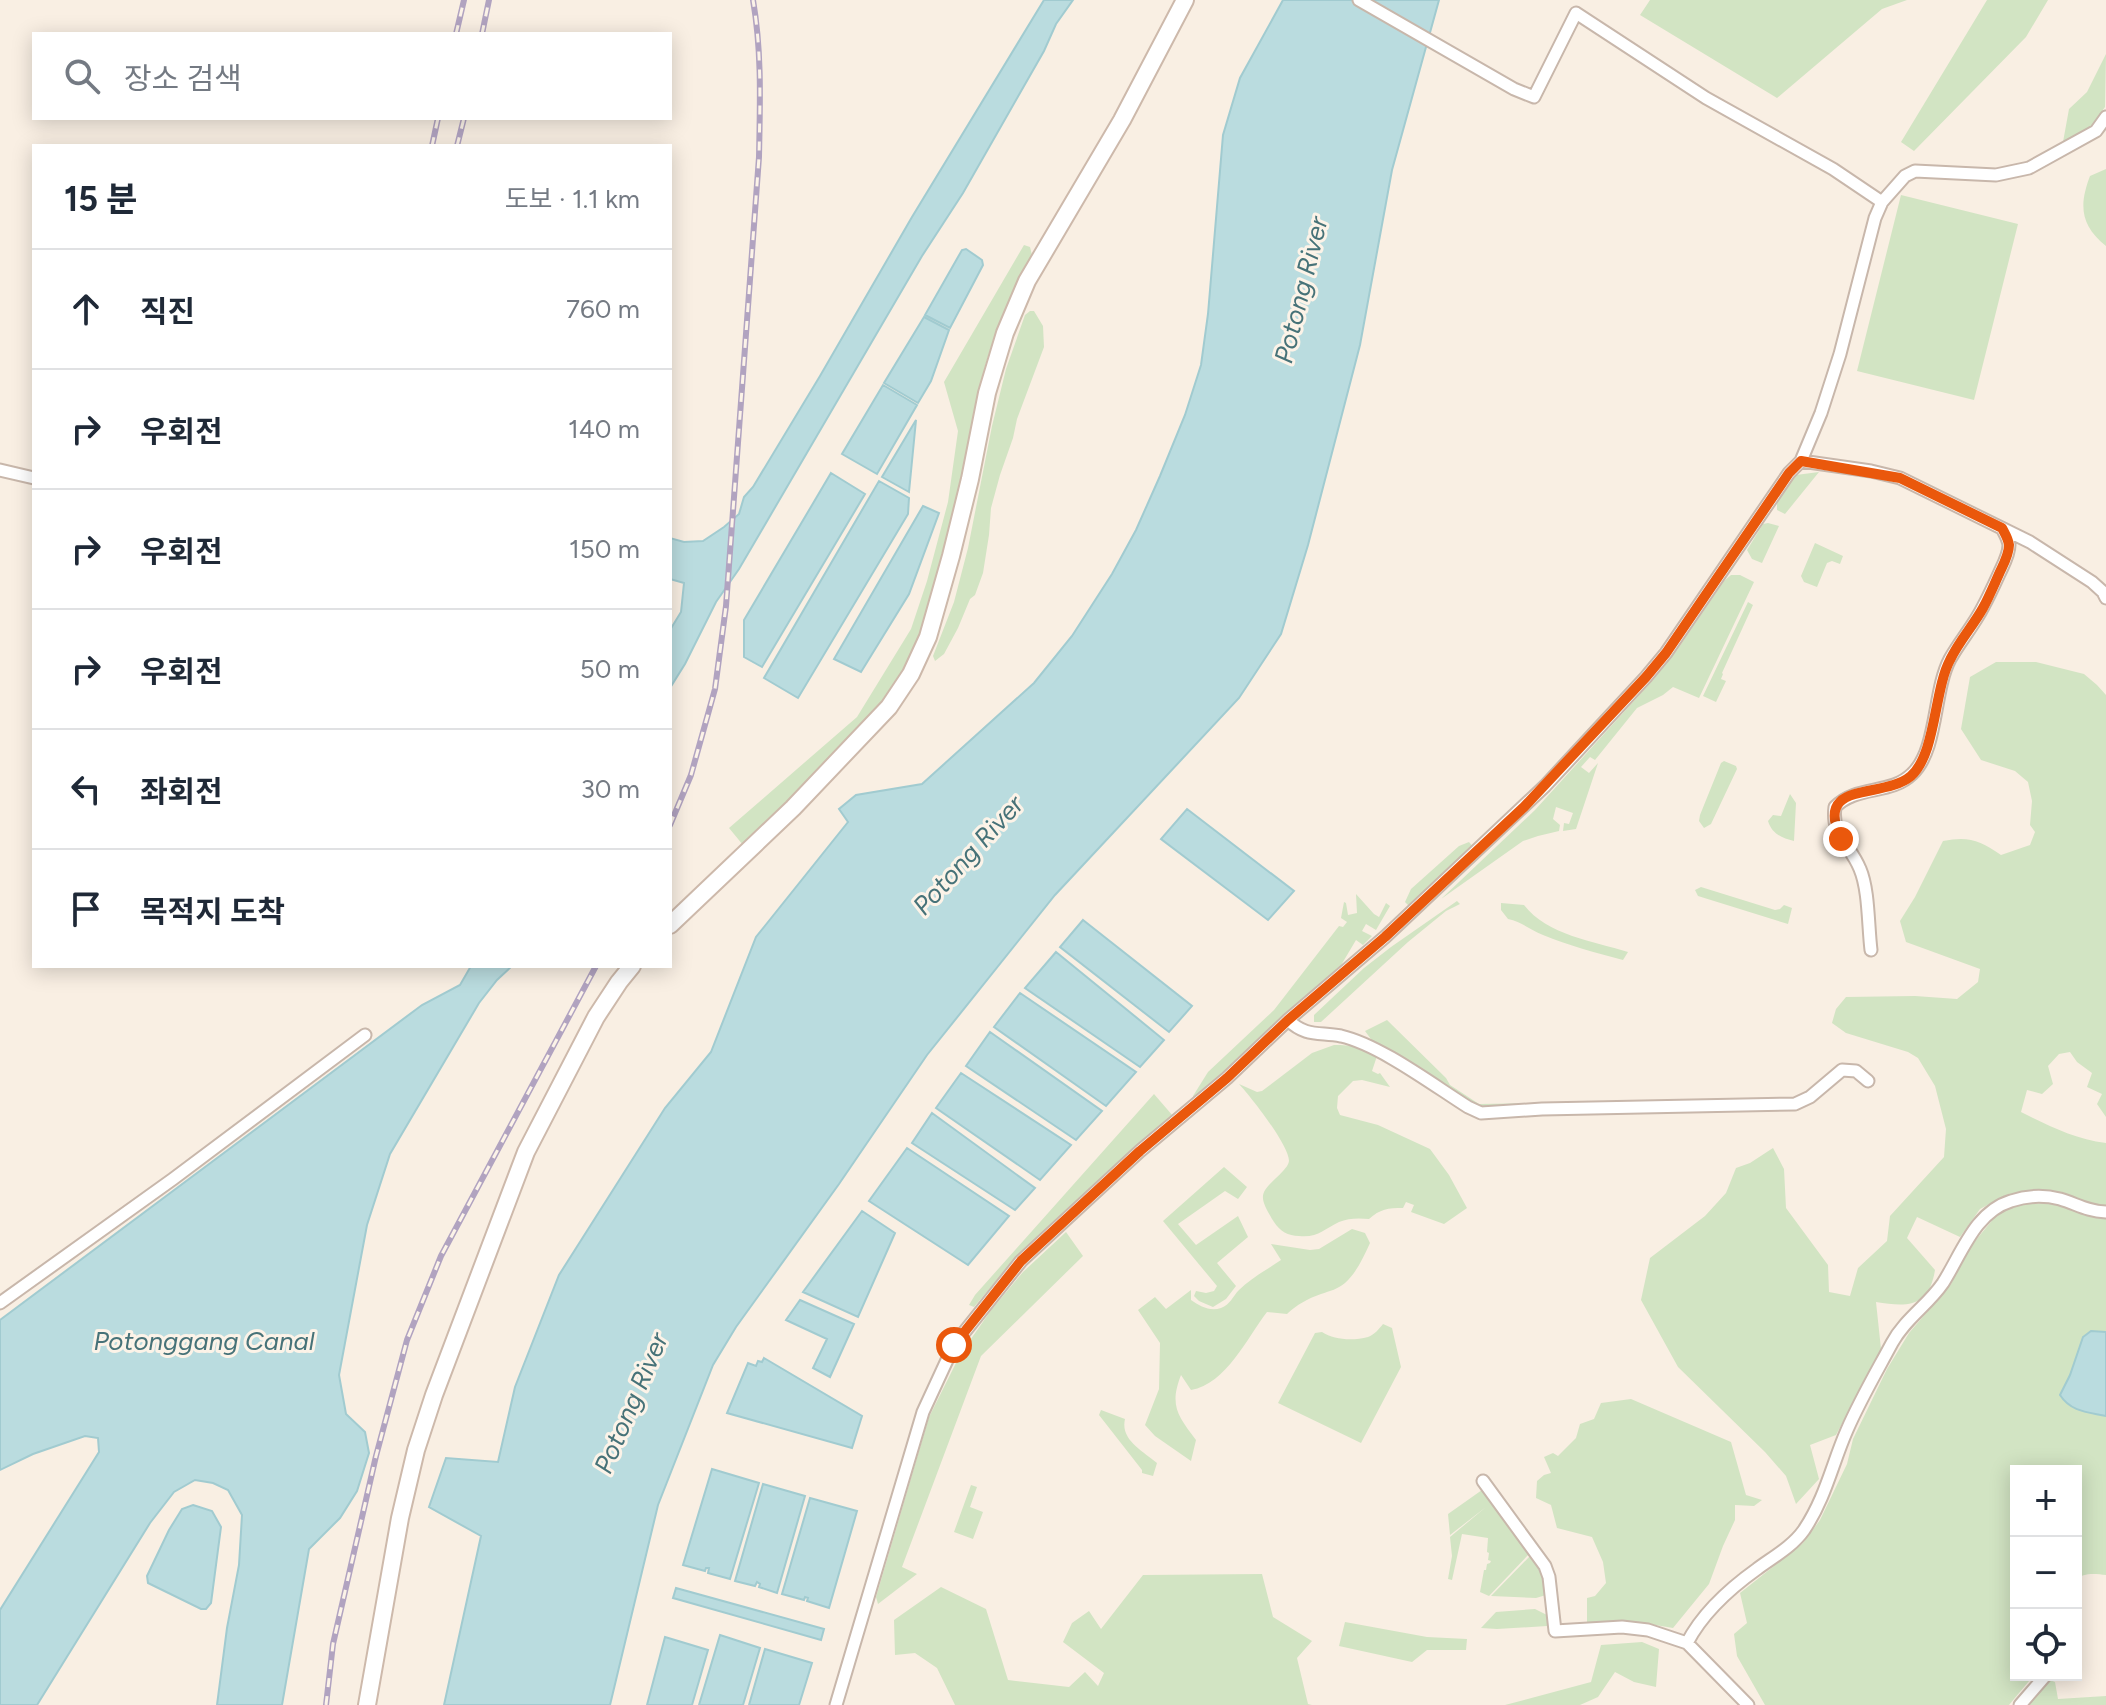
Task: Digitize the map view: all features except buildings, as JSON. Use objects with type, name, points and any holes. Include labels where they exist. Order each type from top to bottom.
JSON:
[{"type":"main road","points":[[672,923],[793,808],[889,707],[911,674],[928,637],[951,556],[987,393],[1005,333],[1027,281],[1122,120],[1185,0]]},
{"type":"main road","points":[[367,1705],[400,1518],[416,1450],[434,1395],[526,1152],[596,1017],[630,968]]},
{"type":"street","points":[[1359,0],[1514,89],[1534,97],[1576,13],[1706,98],[1833,169],[1882,202]]},
{"type":"street","points":[[836,1705],[923,1412],[954,1345],[1021,1261],[1140,1151],[1385,937],[1524,807],[1646,677],[1683,629],[1789,473],[1801,461],[1840,354],[1875,218],[1882,202],[1905,176],[1915,171],[1996,175],[2029,168],[2096,131],[2106,117]]},
{"type":"street","points":[[1801,461],[1900,478],[2030,542],[2082,575],[2106,598]]},
{"type":"street","points":[[0,470],[32,478]]},
{"type":"street","points":[[1871,950],[1865,886],[1860,868],[1834,824],[1835,807],[1843,799],[1857,793],[1889,786],[1910,777],[1919,766],[1928,746],[1942,678],[1949,660],[1983,608],[2009,549],[2002,528]]},
{"type":"street","points":[[1288,1020],[1299,1031],[1360,1042],[1481,1113],[1795,1104],[1810,1097],[1842,1070],[1856,1071],[1868,1081]]},
{"type":"street","points":[[0,1303],[173,1179],[365,1035]]},
{"type":"street","points":[[1687,1643],[1716,1602],[1801,1534],[1821,1500],[1846,1431],[1894,1339],[1911,1315],[1941,1285],[1966,1241],[1993,1209],[2025,1197],[2045,1197],[2106,1212]]},
{"type":"street","points":[[1483,1481],[1545,1566],[1555,1631],[1622,1627],[1648,1630],[1687,1643],[1748,1705]]},
{"type":"street","points":[[2020,1705],[2041,1681]]},
{"type":"green space","points":[[1650,0],[1907,0],[1882,9],[1777,98],[1640,15]]},
{"type":"green space","points":[[1987,0],[2048,0],[2026,37],[1914,151],[1901,142]]},
{"type":"green space","points":[[2106,54],[2105,107],[2091,126],[2063,142],[2069,109],[2087,92]]},
{"type":"green space","points":[[2106,169],[2106,246],[2091,230],[2083,205],[2090,176]]},
{"type":"green space","points":[[1901,195],[2018,224],[1974,400],[1857,371]]},
{"type":"green space","points":[[1024,245],[1030,247],[1032,255],[1006,309],[985,366],[945,555],[921,639],[904,674],[865,729],[743,845],[729,828],[857,717],[911,629],[948,502],[958,431],[944,382]]},
{"type":"green space","points":[[1034,311],[1043,326],[1044,347],[1017,419],[991,508],[983,573],[944,654],[935,661],[933,656],[954,602],[968,548],[1006,369],[1025,315]]},
{"type":"green space","points":[[1819,472],[1785,514],[1777,510],[1777,501],[1796,475]]},
{"type":"green space","points":[[1763,524],[1779,526],[1762,563],[1752,559],[1747,550]]},
{"type":"green space","points":[[1815,543],[1843,556],[1840,564],[1827,563],[1817,587],[1804,582],[1801,576]]},
{"type":"green space","points":[[1731,575],[1740,575],[1754,582],[1699,698],[1673,687],[1637,708],[1595,760],[1590,757],[1581,767],[1589,773],[1598,763],[1576,829],[1563,831],[1564,823],[1569,824],[1573,813],[1556,807],[1553,819],[1560,825],[1559,831],[1523,841],[1441,899],[1535,810],[1653,680]]},
{"type":"green space","points":[[1748,602],[1753,605],[1722,673],[1721,679],[1726,681],[1716,702],[1703,696]]},
{"type":"green space","points":[[1996,662],[2036,662],[2084,674],[2106,695],[2106,1117],[2097,1104],[2102,1094],[2087,1087],[2092,1073],[2077,1062],[2070,1052],[2059,1054],[2048,1066],[2053,1084],[2042,1094],[2027,1090],[2021,1112],[2073,1135],[2106,1143],[2106,1207],[2096,1207],[2046,1192],[2006,1195],[1980,1209],[1960,1237],[1917,1217],[1907,1238],[1935,1270],[1928,1292],[1907,1304],[1876,1302],[1881,1349],[1836,1435],[1810,1445],[1819,1479],[1796,1504],[1786,1476],[1678,1367],[1641,1300],[1650,1258],[1705,1216],[1726,1193],[1736,1168],[1773,1148],[1784,1169],[1786,1208],[1828,1265],[1829,1292],[1850,1296],[1858,1268],[1887,1241],[1890,1216],[1944,1157],[1946,1129],[1935,1086],[1918,1058],[1846,1033],[1832,1023],[1836,1009],[1846,997],[1957,999],[1978,982],[1980,969],[1906,942],[1900,921],[1943,841],[1974,840],[2001,855],[2030,845],[2035,832],[2030,825],[2032,801],[2028,782],[2015,771],[1981,760],[1961,729],[1970,677]]},
{"type":"green space","points":[[1724,761],[1737,769],[1711,824],[1704,828],[1699,821],[1700,815]]},
{"type":"green space","points":[[1790,794],[1796,803],[1794,841],[1778,835],[1768,821],[1773,815],[1781,816]]},
{"type":"green space","points":[[1469,842],[1474,848],[1409,906],[1405,902],[1411,889],[1459,846]]},
{"type":"green space","points":[[1701,887],[1775,910],[1784,905],[1792,908],[1788,924],[1698,896],[1695,890]]},
{"type":"green space","points":[[1356,894],[1379,917],[1386,903],[1390,906],[1376,930],[1366,924],[1362,931],[1372,936],[1363,945],[1356,940],[1340,967],[1193,1099],[1208,1072],[1274,1010],[1339,926],[1343,927],[1347,922],[1341,918],[1344,902],[1348,915],[1357,913]]},
{"type":"green space","points":[[1457,901],[1460,904],[1446,911],[1408,942],[1321,1022],[1314,1022],[1314,1015],[1364,968]]},
{"type":"green space","points":[[1501,903],[1524,905],[1558,930],[1628,952],[1623,960],[1543,935],[1508,919],[1501,910]]},
{"type":"green space","points":[[1387,1020],[1450,1085],[1479,1104],[1542,1105],[1479,1109],[1376,1046],[1365,1031]]},
{"type":"green space","points":[[1334,1045],[1357,1047],[1377,1056],[1372,1071],[1380,1073],[1390,1087],[1362,1080],[1353,1081],[1338,1096],[1340,1115],[1378,1125],[1430,1149],[1467,1208],[1444,1224],[1411,1212],[1414,1205],[1406,1202],[1403,1208],[1384,1210],[1369,1219],[1342,1221],[1311,1236],[1291,1235],[1276,1225],[1263,1198],[1266,1189],[1289,1161],[1283,1144],[1239,1084],[1257,1092],[1262,1091],[1312,1053]]},
{"type":"green space","points":[[1154,1094],[1173,1116],[1054,1224],[974,1307],[969,1305],[975,1295]]},
{"type":"green space","points":[[1224,1167],[1247,1187],[1238,1199],[1225,1191],[1178,1224],[1196,1245],[1238,1216],[1248,1237],[1217,1263],[1236,1286],[1226,1299],[1213,1307],[1194,1296],[1196,1291],[1206,1293],[1214,1291],[1217,1286],[1163,1221]]},
{"type":"green space","points":[[2046,1203],[2106,1218],[2106,1575],[2082,1576],[2082,1465],[2010,1465],[2010,1681],[2029,1681],[2009,1705],[1765,1705],[1737,1656],[1734,1634],[1747,1623],[1740,1593],[1803,1543],[1820,1520],[1847,1464],[1853,1439],[1887,1369],[1909,1333],[1951,1284],[1971,1246],[1999,1212],[2024,1204]]},
{"type":"green space","points":[[1352,1229],[1365,1233],[1370,1243],[1345,1283],[1307,1300],[1287,1314],[1267,1312],[1225,1370],[1203,1386],[1191,1390],[1181,1375],[1176,1403],[1180,1417],[1196,1440],[1191,1461],[1155,1436],[1145,1425],[1159,1389],[1160,1343],[1138,1310],[1155,1297],[1166,1309],[1191,1290],[1191,1300],[1209,1309],[1221,1308],[1249,1282],[1281,1260],[1271,1244],[1319,1249]]},
{"type":"green space","points":[[1066,1232],[1083,1256],[981,1356],[902,1567],[917,1574],[878,1604],[876,1597],[929,1417],[961,1353],[1023,1272]]},
{"type":"green space","points":[[1383,1324],[1392,1328],[1401,1367],[1361,1443],[1278,1403],[1315,1333],[1344,1339],[1362,1338],[1372,1335]]},
{"type":"green space","points":[[1631,1399],[1731,1442],[1746,1495],[1762,1500],[1754,1506],[1735,1505],[1735,1520],[1709,1584],[1673,1628],[1638,1622],[1587,1624],[1587,1598],[1595,1596],[1606,1583],[1603,1562],[1592,1537],[1557,1528],[1551,1505],[1536,1498],[1537,1481],[1551,1473],[1544,1457],[1553,1453],[1558,1456],[1576,1438],[1580,1424],[1594,1419],[1601,1403]]},
{"type":"green space","points":[[1101,1410],[1125,1419],[1129,1439],[1157,1463],[1153,1476],[1142,1473],[1099,1415]]},
{"type":"green space","points":[[971,1485],[977,1487],[970,1507],[983,1512],[973,1539],[954,1532]]},
{"type":"green space","points":[[1482,1490],[1529,1554],[1489,1596],[1480,1592],[1484,1570],[1491,1561],[1488,1560],[1488,1538],[1462,1534],[1452,1580],[1448,1579],[1452,1556],[1450,1537],[1486,1507],[1450,1535],[1448,1514]]},
{"type":"green space","points":[[1530,1556],[1545,1579],[1546,1595],[1536,1598],[1491,1596]]},
{"type":"green space","points":[[1262,1574],[1273,1617],[1312,1641],[1297,1658],[1308,1704],[1312,1705],[955,1705],[937,1668],[915,1653],[895,1655],[894,1620],[941,1587],[986,1609],[1008,1680],[1069,1687],[1085,1672],[1098,1686],[1104,1673],[1063,1642],[1072,1623],[1089,1611],[1101,1629],[1143,1575]]},
{"type":"green space","points":[[1535,1609],[1547,1615],[1547,1626],[1481,1628],[1496,1612]]},
{"type":"green space","points":[[1345,1622],[1427,1637],[1467,1639],[1466,1650],[1427,1650],[1412,1662],[1339,1646]]},
{"type":"green space","points":[[1642,1642],[1659,1649],[1656,1687],[1634,1682],[1615,1672],[1598,1697],[1580,1705],[1505,1705],[1591,1682],[1601,1645]]},
{"type":"green space","points":[[2045,1681],[2055,1682],[2058,1699],[2106,1696],[2106,1705],[2025,1705]]},
{"type":"water","points":[[1044,0],[1073,0],[1056,24],[1044,51],[963,193],[922,256],[739,569],[716,602],[672,685],[672,627],[681,612],[684,583],[672,580],[672,539],[684,542],[703,541],[739,514],[744,497],[820,376]]},
{"type":"water","name":"Potong River","points":[[1283,0],[1439,0],[1392,170],[1360,345],[1308,545],[1281,634],[1239,698],[1055,895],[927,1055],[736,1327],[713,1365],[658,1505],[610,1705],[444,1705],[481,1536],[429,1507],[446,1458],[498,1462],[515,1387],[559,1275],[665,1108],[711,1052],[756,937],[848,822],[839,809],[856,795],[922,784],[1034,683],[1072,636],[1112,574],[1160,476],[1201,365],[1223,135],[1240,78]]},
{"type":"water","points":[[966,249],[982,260],[983,265],[950,328],[925,315],[962,250]]},
{"type":"water","points":[[924,317],[949,330],[931,381],[918,403],[884,383]]},
{"type":"water","points":[[883,385],[917,405],[877,474],[842,454]]},
{"type":"water","points":[[916,420],[909,492],[882,477]]},
{"type":"water","points":[[831,473],[865,494],[762,667],[744,657],[744,620]]},
{"type":"water","points":[[879,481],[909,498],[908,514],[798,698],[764,678]]},
{"type":"water","points":[[923,506],[939,513],[909,594],[861,672],[834,659]]},
{"type":"water","points":[[1187,809],[1294,891],[1268,920],[1161,839]]},
{"type":"water","points":[[1083,920],[1192,1006],[1169,1032],[1060,947]]},
{"type":"water","points":[[1056,952],[1164,1040],[1140,1067],[1025,988]]},
{"type":"water","name":"Potonggang Canal","points":[[470,968],[510,968],[479,1003],[390,1154],[367,1225],[339,1375],[346,1414],[365,1432],[369,1453],[357,1491],[340,1518],[309,1549],[282,1705],[217,1705],[239,1565],[242,1515],[228,1490],[195,1480],[174,1492],[150,1523],[37,1705],[0,1705],[0,1610],[99,1452],[98,1438],[85,1436],[33,1454],[0,1470],[0,1320],[422,1005],[460,985]]},
{"type":"water","points":[[1020,993],[1136,1072],[1106,1106],[994,1027]]},
{"type":"water","points":[[990,1032],[1102,1111],[1076,1140],[966,1066]]},
{"type":"water","points":[[961,1073],[1071,1145],[1040,1180],[936,1108]]},
{"type":"water","points":[[932,1113],[1035,1188],[1015,1210],[912,1143]]},
{"type":"water","points":[[907,1148],[1009,1216],[968,1265],[869,1201]]},
{"type":"water","points":[[862,1211],[895,1233],[858,1317],[803,1292]]},
{"type":"water","points":[[800,1300],[854,1324],[830,1377],[813,1368],[827,1339],[786,1320]]},
{"type":"water","points":[[2091,1331],[2106,1332],[2106,1416],[2075,1408],[2060,1395],[2083,1337]]},
{"type":"water","points":[[764,1358],[862,1416],[852,1448],[727,1413],[748,1363],[756,1366]]},
{"type":"water","points":[[712,1469],[759,1483],[730,1579],[708,1573],[709,1568],[705,1571],[683,1565]]},
{"type":"water","points":[[763,1484],[805,1496],[777,1593],[759,1587],[757,1582],[755,1586],[735,1581]]},
{"type":"water","points":[[810,1498],[857,1511],[829,1608],[807,1601],[805,1597],[804,1600],[782,1594]]},
{"type":"water","points":[[193,1505],[212,1511],[221,1527],[211,1603],[206,1609],[148,1583],[147,1576],[182,1509]]},
{"type":"water","points":[[676,1588],[824,1629],[821,1640],[673,1598]]},
{"type":"water","points":[[720,1635],[760,1648],[743,1705],[699,1705]]},
{"type":"water","points":[[665,1637],[708,1650],[692,1705],[647,1705]]},
{"type":"water","points":[[765,1649],[812,1663],[799,1705],[749,1705]]},
{"type":"railway","points":[[456,32],[464,0]]},
{"type":"railway","points":[[482,32],[489,0]]},
{"type":"railway","points":[[672,820],[691,775],[715,689],[726,606],[759,157],[759,59],[753,0]]},
{"type":"railway","points":[[432,144],[438,120]]},
{"type":"railway","points":[[458,144],[464,120]]},
{"type":"railway","points":[[326,1705],[333,1644],[376,1456],[407,1340],[441,1256],[595,968]]},
{"type":"route","points":[[954,1345],[1021,1261],[1140,1151],[1385,937],[1545,786],[1666,653],[1789,473],[1801,461],[1900,478],[2002,528],[2009,549],[1983,608],[1949,660],[1942,678],[1928,746],[1919,766],[1910,777],[1843,799],[1835,807],[1833,818],[1841,839]]}]
